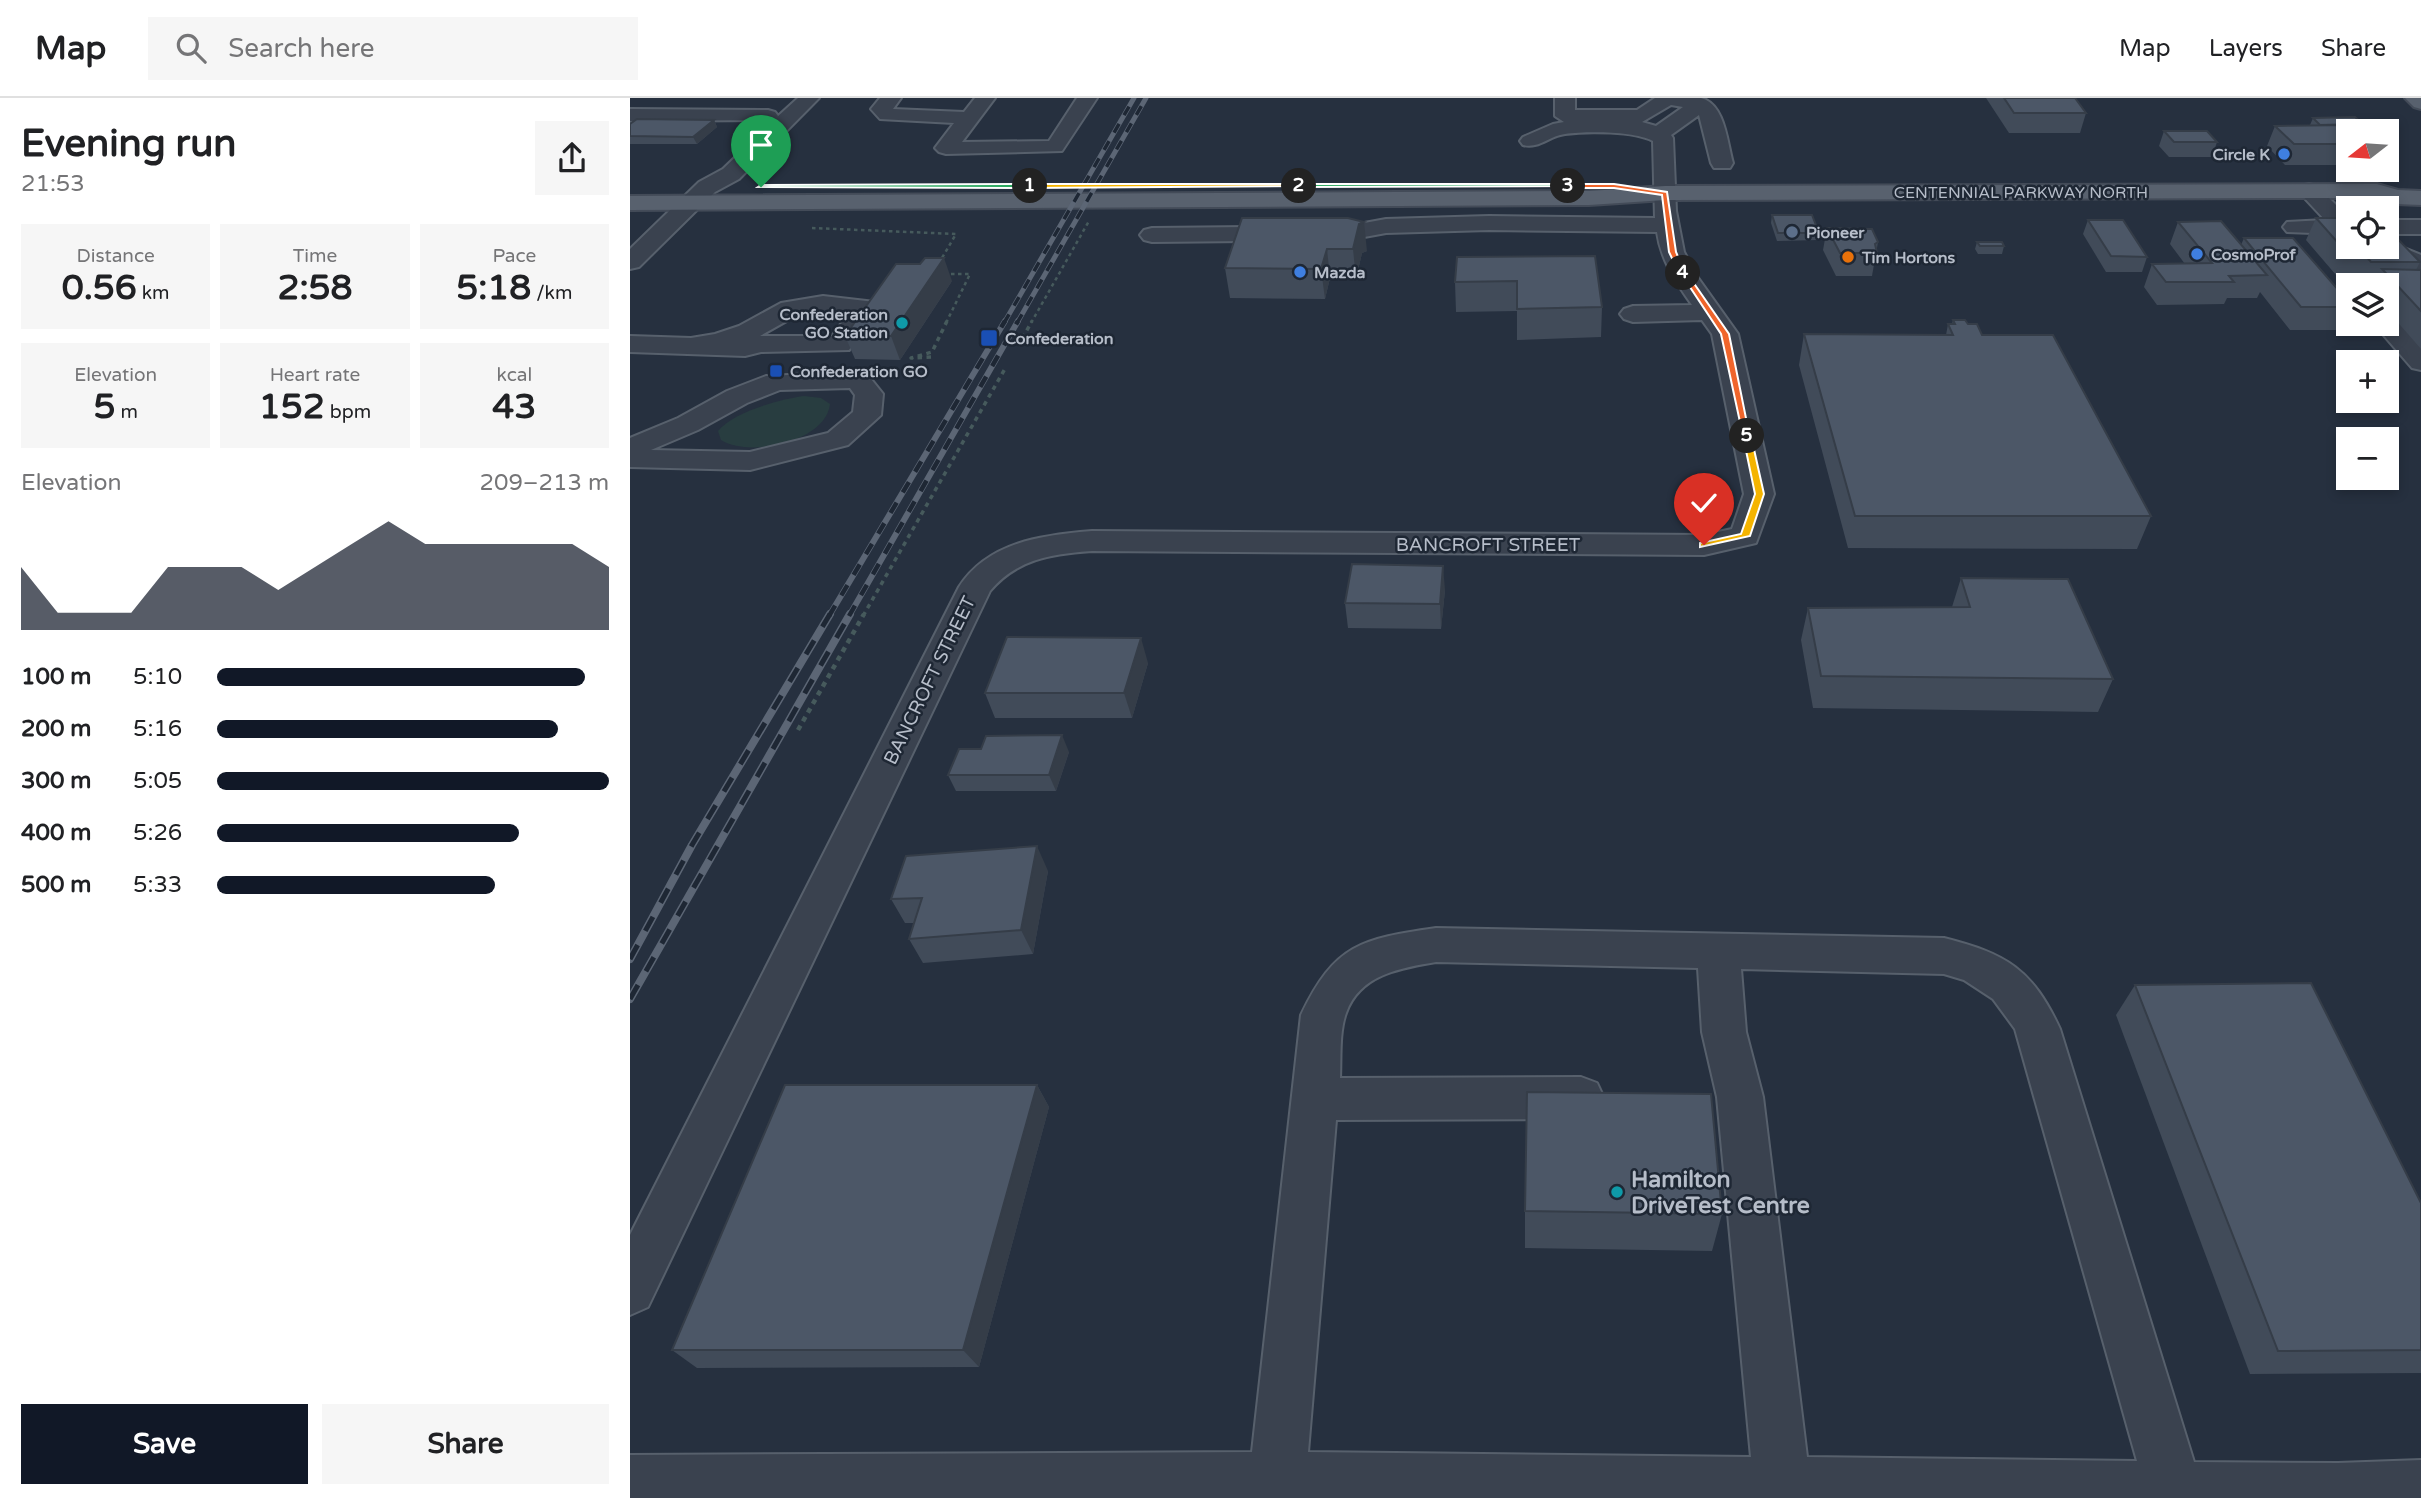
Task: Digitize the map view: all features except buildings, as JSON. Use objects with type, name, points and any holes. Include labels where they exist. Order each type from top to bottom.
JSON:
[{"type":"main road","points":[[2415,98],[2421,103]]},
{"type":"main road","name":"CENTENNIAL PARKWAY NORTH","points":[[2377,191],[2387,185],[2421,185]]},
{"type":"main road","name":"CENTENNIAL PARKWAY NORTH","points":[[630,203],[700,195],[1614,186],[1665,193]]},
{"type":"main road","name":"CENTENNIAL PARKWAY NORTH","points":[[630,187],[700,195],[1491,199],[1615,198],[1665,193],[2377,191],[2396,197],[2421,198]]},
{"type":"street","points":[[700,195],[706,174],[788,98]]},
{"type":"street","points":[[630,262],[700,195],[732,174],[809,98]]},
{"type":"street","points":[[891,98],[881,109],[887,115],[970,118]]},
{"type":"street","points":[[985,98],[946,148],[1055,147],[1087,98]]},
{"type":"street","points":[[1565,98],[1565,116],[1641,116],[1667,99],[1701,104],[1708,110],[1722,163]]},
{"type":"street","points":[[1657,135],[1701,104]]},
{"type":"street","points":[[630,116],[768,116]]},
{"type":"street","points":[[1530,141],[1560,128],[1644,128],[1663,138],[1667,225],[1672,252],[1686,279],[1709,312]]},
{"type":"street","points":[[2309,191],[2336,217]]},
{"type":"street","points":[[1489,223],[1491,199]]},
{"type":"street","points":[[1152,235],[1348,233],[1386,226],[1489,223],[1667,225]]},
{"type":"street","points":[[2399,232],[2421,227]]},
{"type":"street","points":[[2295,228],[2336,228]]},
{"type":"street","points":[[2399,237],[2421,245]]},
{"type":"street","points":[[2399,246],[2421,269]]},
{"type":"street","points":[[630,344],[685,347],[734,348],[778,328],[854,328],[866,307],[815,304],[782,312],[746,333],[718,342],[685,347]]},
{"type":"street","points":[[1633,314],[1709,312]]},
{"type":"street","name":"BANCROFT STREET","points":[[630,1289],[975,587],[995,566],[1036,549],[1091,541],[1704,545],[1745,536],[1759,494],[1725,334],[1709,312]]},
{"type":"street","points":[[2398,336],[2421,362]]},
{"type":"street","points":[[630,448],[688,424],[737,397],[776,382],[857,380],[870,394],[867,415],[838,439],[750,461],[630,458]]},
{"type":"street","points":[[1276,1489],[1323,1015],[1330,999],[1351,972],[1382,953],[1436,945],[1944,956],[1985,968],[2003,980],[2031,1011],[2039,1028],[2042,1046],[2174,1491]]},
{"type":"street","points":[[1718,951],[1724,1032],[1720,1098],[1782,1486]]},
{"type":"street","points":[[1314,1099],[1616,1098]]},
{"type":"street","points":[[630,1483],[1276,1489],[1782,1486],[2338,1492],[2421,1489]]},
{"type":"path","points":[[804,227],[956,234],[938,264]]},
{"type":"path","points":[[1018,346],[1084,232]]},
{"type":"path","points":[[931,357],[911,358],[932,352],[970,274],[933,275]]},
{"type":"path","points":[[798,730],[1006,367]]},
{"type":"green space","points":[[804,396],[821,398],[830,404],[825,417],[801,437],[767,447],[734,445],[721,440],[718,431],[746,412]]},
{"type":"railway","points":[[1004,323],[1134,98]]},
{"type":"railway","points":[[1017,323],[1146,98]]},
{"type":"railway","points":[[829,616],[1005,321]]},
{"type":"railway","points":[[849,616],[1018,321]]},
{"type":"railway","points":[[630,959],[692,845],[830,614]]},
{"type":"railway","points":[[630,999],[850,614]]},
{"type":"place","name":"Circle K","points":[[2284,154]]},
{"type":"place","name":"Pioneer","points":[[1792,232]]},
{"type":"place","name":"CosmoProf","points":[[2197,254]]},
{"type":"place","name":"Tim Hortons","points":[[1848,257]]},
{"type":"place","name":"Mazda","points":[[1300,272]]},
{"type":"place","name":"Confederation GO Station","points":[[902,323]]},
{"type":"place","name":"Confederation","points":[[989,338]]},
{"type":"place","name":"Confederation GO","points":[[776,371]]},
{"type":"place","name":"Hamilton DriveTest Centre","points":[[1617,1192]]},
{"type":"route","points":[[761,187],[1614,186],[1665,193],[1665,211],[1672,252],[1686,279],[1725,334],[1759,494],[1745,536],[1704,545]]}]
